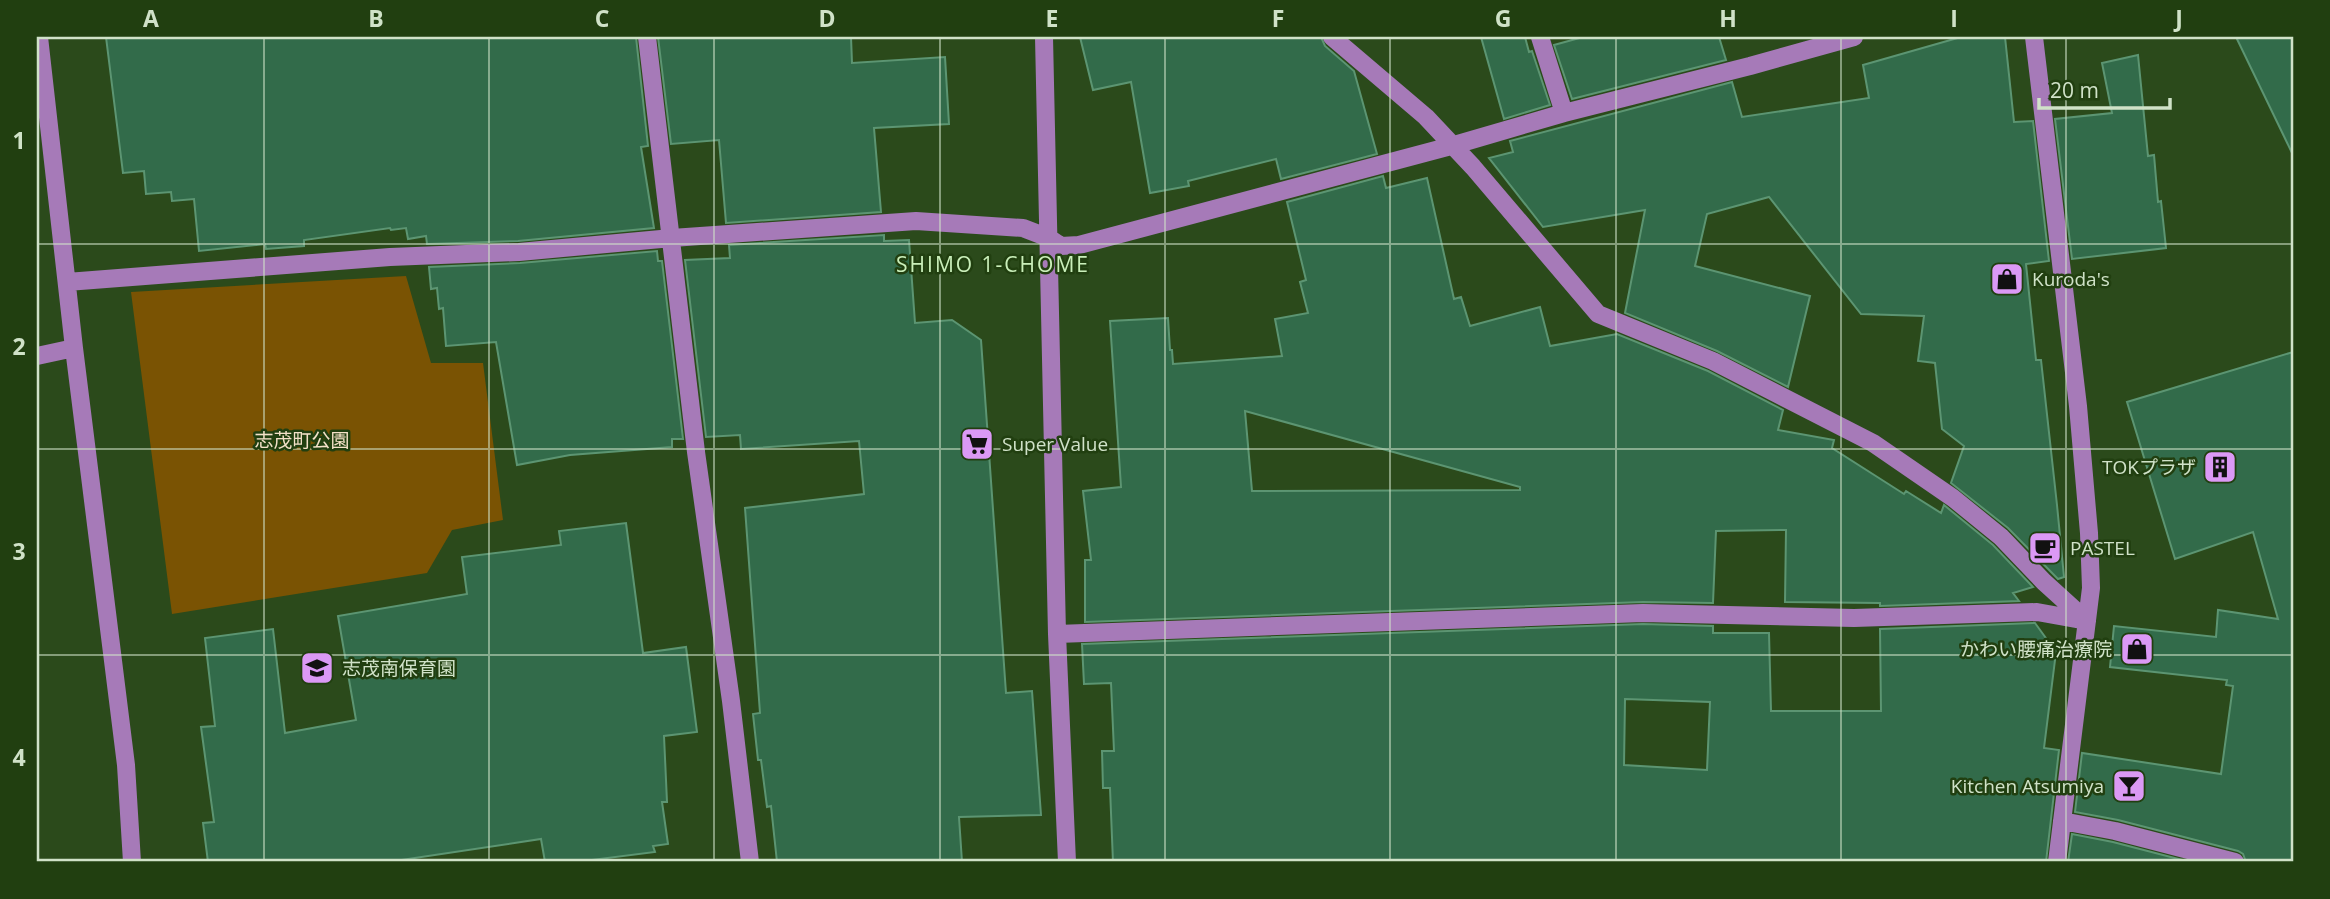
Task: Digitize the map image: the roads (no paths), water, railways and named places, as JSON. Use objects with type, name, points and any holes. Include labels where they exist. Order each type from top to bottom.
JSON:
[{"type":"street","points":[[38,37],[126,765],[132,862]]},
{"type":"street","points":[[647,37],[696,452],[731,701],[750,862]]},
{"type":"street","points":[[1044,37],[1057,634],[1067,862]]},
{"type":"street","points":[[1332,37],[1426,117],[1473,167],[1598,314],[1713,361],[1873,443],[1953,498],[2001,537],[2044,582],[2087,621]]},
{"type":"street","points":[[1540,37],[1564,113]]},
{"type":"street","points":[[67,282],[390,257],[519,252],[916,221],[1023,228],[1049,238],[1060,246],[1079,245],[1854,37]]},
{"type":"street","points":[[2034,37],[2078,406],[2091,588],[2057,862]]},
{"type":"street","points":[[37,356],[74,348]]},
{"type":"street","points":[[1057,634],[1643,613],[1854,618],[2036,612],[2087,621]]},
{"type":"street","points":[[2062,821],[2115,831],[2235,862]]},
{"type":"place","name":"Kuroda's","points":[[2007,279]]},
{"type":"place","name":"Super Value","points":[[977,444]]},
{"type":"place","name":"TOKプラザ","points":[[2220,467]]},
{"type":"place","name":"PASTEL","points":[[2045,548]]},
{"type":"place","name":"かわい腰痛治療院","points":[[2137,649]]},
{"type":"place","name":"志茂南保育園","points":[[317,668]]},
{"type":"place","name":"Kitchen Atsumiya","points":[[2129,786]]},
{"type":"district","name":"SHIMO 1-CHOME","points":[[993,264]]},
{"type":"park label","name":"志茂町公園","points":[[302,440]]}]
